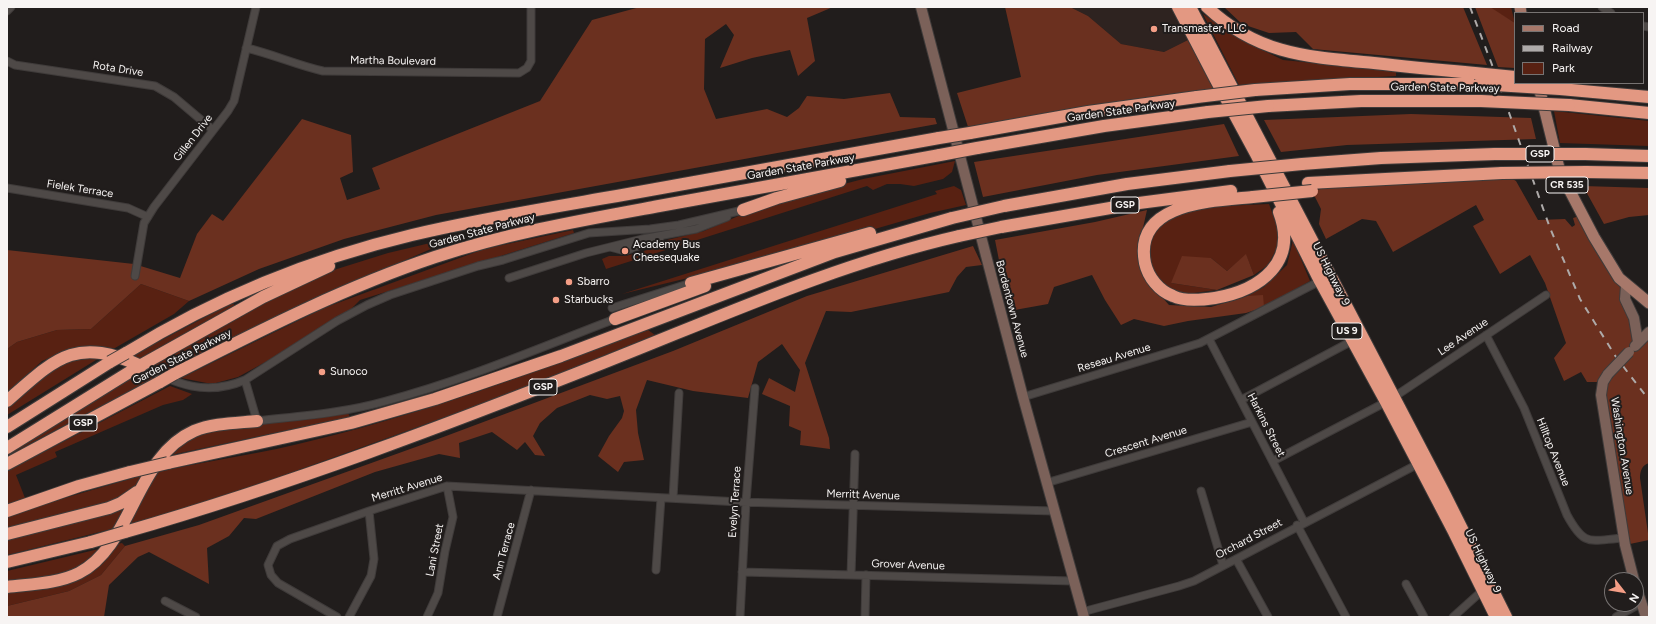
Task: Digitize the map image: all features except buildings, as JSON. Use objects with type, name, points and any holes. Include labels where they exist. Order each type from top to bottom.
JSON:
[{"type":"highway","name":"US Highway 9","points":[[1178,7],[1234,115],[1261,163],[1320,282],[1352,342],[1390,399],[1418,464],[1483,590],[1502,616]]},
{"type":"highway","name":"US Highway 9","points":[[1190,7],[1502,616]]},
{"type":"highway","points":[[1207,7],[1240,33],[1261,43],[1288,52],[1477,79],[1514,77]]},
{"type":"highway","name":"Garden State Parkway","points":[[7,426],[164,330],[203,310],[284,274],[375,245],[418,234],[490,219],[1088,112],[1255,90],[1350,84],[1477,79],[1514,82]]},
{"type":"highway","name":"Garden State Parkway","points":[[1538,84],[1644,96]]},
{"type":"highway","name":"Garden State Parkway","points":[[7,464],[174,374],[293,315],[414,264],[477,244],[563,224],[977,148],[1104,126],[1208,112],[1268,106],[1369,101],[1481,101],[1568,105],[1649,113]]},
{"type":"highway","points":[[1234,115],[1250,158],[1281,217],[1285,241],[1280,258],[1275,268],[1262,279],[1244,289],[1224,296],[1202,299],[1183,299],[1172,296],[1158,286],[1151,277],[1146,266],[1144,249],[1148,233],[1159,219],[1168,212],[1251,193]]},
{"type":"highway","name":"GSP","points":[[7,511],[79,486],[130,472],[351,422],[435,399],[554,359],[836,252],[952,218],[1004,206],[1099,188],[1230,171],[1302,164],[1389,158],[1495,154],[1649,156]]},
{"type":"highway","points":[[743,210],[820,185],[860,176],[899,162]]},
{"type":"highway","name":"GSP","points":[[7,562],[91,542],[278,484],[548,385],[810,280],[879,257],[959,236],[1001,227],[1139,203],[1351,182],[1502,173],[1649,173]]},
{"type":"highway","points":[[691,283],[905,224],[952,218]]},
{"type":"highway","points":[[7,448],[141,366],[270,293],[330,266],[395,246],[456,232],[490,219]]},
{"type":"highway","points":[[614,313],[767,262]]},
{"type":"highway","points":[[7,402],[46,367],[70,354],[104,352],[141,366]]},
{"type":"highway","points":[[7,587],[58,580],[70,576],[89,566],[110,544],[154,467],[174,443],[200,428],[257,421]]},
{"type":"highway","points":[[7,534],[116,506],[132,497],[143,487]]},
{"type":"main road","name":"CR 535","points":[[1538,84],[1560,172],[1594,237],[1619,278],[1649,303]]},
{"type":"street","points":[[7,11],[11,7]]},
{"type":"street","name":"Gillen Drive","points":[[135,276],[144,223],[154,207],[234,101],[256,7]]},
{"type":"street","name":"Martha Boulevard","points":[[246,48],[273,55],[304,67],[323,71],[519,73],[527,68],[531,61],[531,7]]},
{"type":"street","name":"Bordentown Avenue","points":[[921,7],[1023,397],[1083,615]]},
{"type":"street","name":"Rota Drive","points":[[7,61],[15,65],[155,86],[174,97],[213,130]]},
{"type":"street","name":"Fielek Terrace","points":[[7,188],[128,208],[148,217]]},
{"type":"street","points":[[509,278],[610,248],[624,251],[670,234],[704,227],[743,210]]},
{"type":"street","points":[[141,366],[176,382],[196,388],[218,388],[233,385],[245,380],[337,321],[373,302],[390,295],[478,266],[503,260],[589,233],[650,229],[679,225],[743,210]]},
{"type":"street","name":"Reseau Avenue","points":[[1023,397],[1184,349],[1209,339],[1320,282]]},
{"type":"street","points":[[245,380],[257,421],[336,412],[386,401],[520,357],[614,313],[691,283]]},
{"type":"street","points":[[1626,285],[1625,299],[1634,318],[1638,342]]},
{"type":"street","name":"Lee Avenue","points":[[1272,461],[1390,399],[1546,295]]},
{"type":"street","name":"Washington Avenue","points":[[1632,572],[1624,538],[1601,395],[1603,382],[1608,374],[1649,332]]},
{"type":"street","name":"Hilltop Avenue","points":[[1486,334],[1524,408],[1567,515],[1579,535],[1589,540],[1624,538]]},
{"type":"street","name":"Harkins Street","points":[[1209,339],[1272,461],[1346,617]]},
{"type":"street","points":[[1241,400],[1352,342]]},
{"type":"street","name":"Evelyn Terrace","points":[[740,617],[746,502],[755,388]]},
{"type":"street","points":[[673,498],[679,393]]},
{"type":"street","name":"Crescent Avenue","points":[[1046,483],[1252,422]]},
{"type":"street","points":[[851,575],[855,454]]},
{"type":"street","name":"Orchard Street","points":[[1083,615],[1179,586],[1223,565],[1418,464]]},
{"type":"street","name":"Merritt Avenue","points":[[337,617],[282,586],[271,575],[268,565],[277,546],[306,533],[447,486],[746,502],[1054,511]]},
{"type":"street","name":"Lani Street","points":[[427,617],[438,594],[452,517],[447,486]]},
{"type":"street","name":"Ann Terrace","points":[[497,617],[531,490]]},
{"type":"street","points":[[1201,491],[1223,565]]},
{"type":"street","points":[[656,570],[661,498]]},
{"type":"street","points":[[349,617],[371,576],[374,559],[369,511]]},
{"type":"street","points":[[1236,558],[1268,617]]},
{"type":"street","name":"Grover Avenue","points":[[742,572],[1073,581]]},
{"type":"street","points":[[865,617],[866,575]]},
{"type":"street","points":[[1406,584],[1424,617]]},
{"type":"street","points":[[1453,617],[1483,590]]},
{"type":"street","points":[[165,601],[196,617]]},
{"type":"street","points":[[1616,617],[1625,612]]},
{"type":"shaded area","points":[[640,7],[833,7],[807,18],[815,61],[798,76],[790,50],[752,58],[720,68],[734,35],[726,24],[705,39],[704,89],[716,119],[767,109],[787,117],[799,108],[807,96],[844,99],[890,93],[900,117],[935,118],[937,124],[436,215],[344,239],[259,269],[189,301],[141,284],[91,329],[57,330],[17,342],[7,349],[7,250],[134,264],[180,278],[197,234],[212,214],[223,221],[302,119],[351,135],[353,172],[340,178],[347,200],[380,189],[372,168],[540,101],[592,20]]},
{"type":"shaded area","points":[[1005,7],[1070,7],[1088,16],[1121,44],[1164,52],[1194,37],[1224,95],[970,133],[957,93],[1021,77]]},
{"type":"shaded area","points":[[1070,7],[1178,7],[1194,37],[1164,52],[1121,44],[1088,16]]},
{"type":"shaded area","points":[[1224,7],[1463,7],[1487,65],[1313,49],[1296,32],[1269,33],[1242,24]]},
{"type":"shaded area","points":[[1475,7],[1490,7],[1514,22],[1514,68],[1498,67]]},
{"type":"shaded area","points":[[1411,114],[1531,118],[1536,139],[1347,145],[1281,152],[1264,120]]},
{"type":"shaded area","points":[[1224,124],[1239,156],[1097,175],[983,197],[974,162]]},
{"type":"shaded area","points":[[1502,173],[1516,181],[1538,220],[1565,219],[1572,227],[1575,225],[1573,218],[1583,215],[1619,278],[1638,342],[1649,332],[1649,463],[1642,469],[1640,478],[1649,540],[1625,545],[1603,382],[1587,382],[1581,372],[1564,381],[1554,358],[1566,343],[1545,283],[1530,255],[1500,274],[1473,226],[1484,220],[1476,205],[1393,252],[1376,221],[1362,219],[1326,239],[1319,224],[1321,209],[1312,191],[1351,182]]},
{"type":"shaded area","points":[[1583,186],[1649,188],[1649,215],[1629,217],[1604,224]]},
{"type":"shaded area","points":[[1147,210],[1138,250],[1145,278],[1169,305],[1211,307],[1247,296],[1263,295],[1264,307],[1246,313],[1164,326],[1134,319],[1121,325],[1105,300],[1092,275],[1054,287],[1048,304],[1009,311],[995,240],[1095,222]]},
{"type":"shaded area","points":[[973,246],[982,265],[966,267],[957,277],[949,292],[851,312],[826,311],[805,363],[829,438],[830,449],[800,445],[801,431],[789,426],[790,406],[762,394],[769,378],[795,392],[800,370],[782,344],[758,362],[748,398],[693,391],[647,380],[636,410],[638,433],[644,460],[624,462],[618,472],[598,456],[609,436],[622,418],[624,411],[620,396],[607,399],[590,395],[557,408],[540,423],[533,436],[545,456],[535,455],[525,442],[517,450],[492,432],[459,443],[460,458],[439,454],[375,472],[256,519],[244,518],[229,536],[207,548],[209,584],[149,552],[138,557],[109,585],[104,617],[7,617],[7,606],[69,591],[101,575],[125,546],[199,525],[438,439],[673,351],[807,296]]},
{"type":"shaded area","points":[[1246,254],[1254,275],[1217,290],[1171,283],[1182,256],[1211,258],[1227,271]]},
{"type":"green space","points":[[1490,7],[1511,7],[1514,22]]},
{"type":"green space","points":[[1203,14],[1246,42],[1283,60],[1396,71],[1396,76],[1239,85]]},
{"type":"green space","points":[[1554,111],[1649,121],[1649,146],[1560,143]]},
{"type":"green space","points":[[955,161],[952,172],[943,179],[914,186],[887,184],[873,190],[867,186],[606,269],[602,259],[609,256],[626,256],[665,245],[667,240],[704,231],[743,214],[791,198],[863,179]]},
{"type":"green space","points":[[954,186],[961,190],[966,205],[930,213],[799,251],[622,294],[937,194],[935,191]]},
{"type":"green space","points":[[1269,204],[1277,226],[1278,246],[1268,265],[1254,275],[1246,255],[1227,271],[1211,258],[1171,283],[1217,290],[1186,294],[1164,286],[1149,265],[1150,243],[1156,228],[1178,214],[1200,207]]},
{"type":"green space","points":[[573,230],[574,233],[360,300],[351,309],[271,359],[238,377],[212,384],[181,378],[324,308],[484,249]]},
{"type":"green space","points":[[447,239],[448,243],[440,245],[300,306],[168,371],[157,367],[154,362],[275,292],[321,274],[388,253]]},
{"type":"green space","points":[[1293,240],[1310,281],[1264,307],[1247,296],[1264,287],[1287,265]]},
{"type":"green space","points":[[141,284],[189,301],[174,314],[115,348],[71,349],[42,361],[7,393],[7,349],[17,342],[57,330],[91,329]]},
{"type":"green space","points":[[232,303],[236,306],[143,360],[133,356],[137,353]]},
{"type":"green space","points":[[648,330],[655,335],[509,394],[238,492],[124,526],[154,473],[294,445],[339,434],[429,408],[517,378]]},
{"type":"green space","points":[[104,355],[7,415],[7,404],[49,368],[74,356]]},
{"type":"green space","points":[[138,373],[154,378],[7,456],[7,453]]},
{"type":"green space","points":[[170,386],[192,394],[183,400],[163,405],[55,452],[57,457],[16,475],[25,498],[7,505],[7,471]]},
{"type":"green space","points":[[348,413],[350,417],[166,456],[193,435],[212,430]]},
{"type":"green space","points":[[147,474],[141,484],[112,504],[7,531],[7,517],[44,504]]},
{"type":"green space","points":[[124,509],[116,528],[7,555],[7,538]]},
{"type":"green space","points":[[122,543],[125,546],[101,575],[69,591],[7,606],[7,590],[50,585],[112,545]]},
{"type":"green space","points":[[103,548],[95,559],[55,578],[7,584],[7,571]]},
{"type":"railway","points":[[1470,7],[1550,228],[1580,299],[1616,357],[1649,400]]},
{"type":"place","name":"Transmaster, LLC","points":[[1154,29]]},
{"type":"place","name":"Academy Bus Cheesequake","points":[[625,251]]},
{"type":"place","name":"Sbarro","points":[[569,282]]},
{"type":"place","name":"Starbucks","points":[[556,300]]},
{"type":"place","name":"Sunoco","points":[[322,372]]}]
